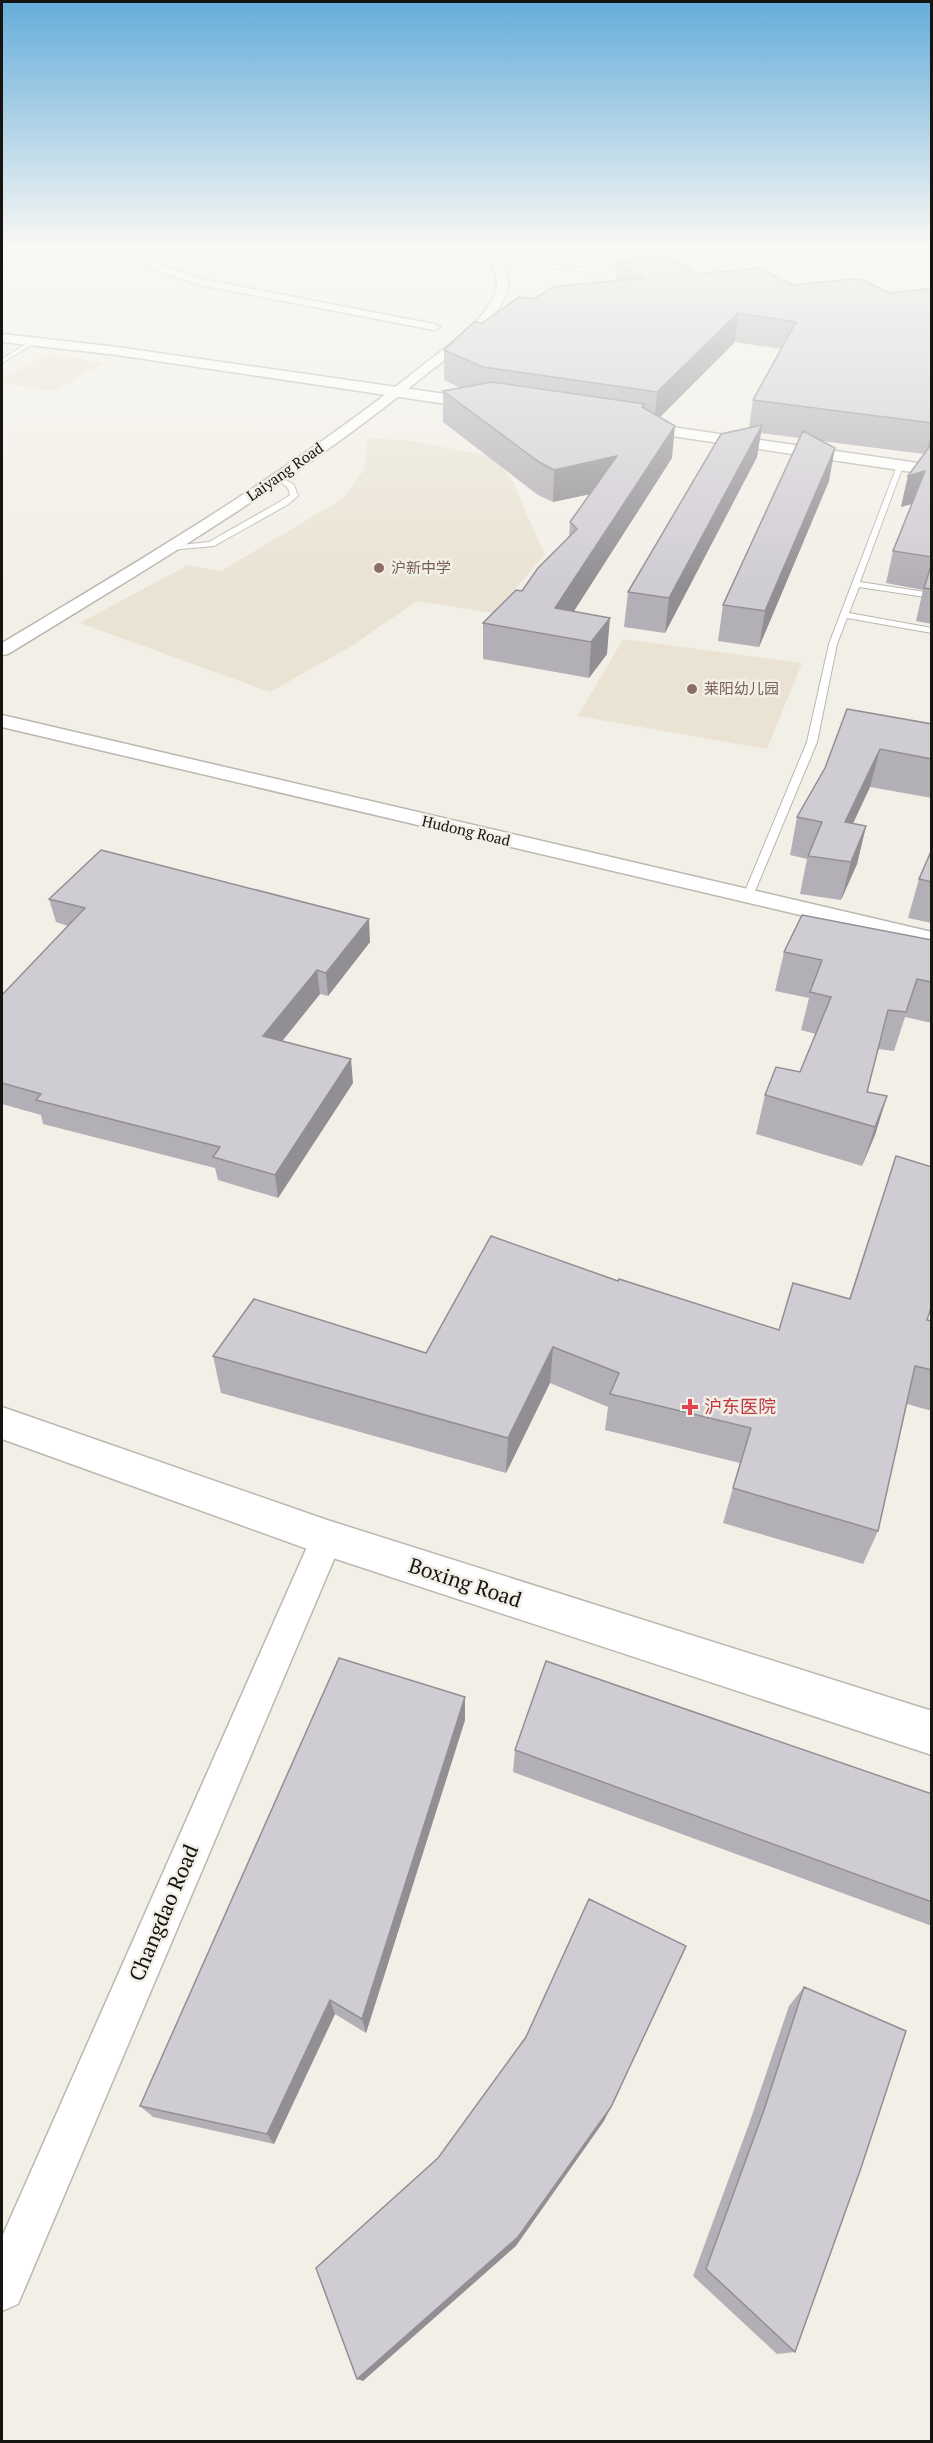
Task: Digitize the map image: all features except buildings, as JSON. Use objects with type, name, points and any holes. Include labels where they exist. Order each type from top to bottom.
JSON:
[{"type":"street","points":[[164,358],[501,407]]},
{"type":"street","name":"Laiyang Road","points":[[2,650],[171,548],[398,393],[440,358]]},
{"type":"street","points":[[618,424],[932,470]]},
{"type":"street","name":"Hudong Road","points":[[2,722],[932,939]]},
{"type":"street","name":"Boxing Road","points":[[2,1423],[327,1538],[932,1733]]},
{"type":"street","name":"Changdao Road","points":[[2,2288],[327,1538]]},
{"type":"lane","points":[[748,896],[812,742],[833,644],[900,466]]},
{"type":"lane","points":[[171,548],[211,544],[294,496],[291,487],[278,476]]},
{"type":"lane","points":[[856,584],[932,596]]},
{"type":"lane","points":[[845,615],[932,631]]},
{"type":"shaded area","points":[[41,358],[72,358],[103,363],[54,391],[2,383],[2,379]]},
{"type":"shaded area","name":"沪新中学","points":[[368,438],[411,441],[495,457],[513,482],[545,555],[493,613],[417,601],[350,647],[270,692],[80,623],[188,565],[221,571],[342,499],[364,470]]},
{"type":"shaded area","name":"莱阳幼儿园","points":[[623,639],[802,663],[767,749],[578,716]]},
{"type":"place","name":"沪新中学","points":[[379,568]]},
{"type":"place","name":"莱阳幼儿园","points":[[692,689]]},
{"type":"place","name":"沪东医院","points":[[690,1407]]}]
